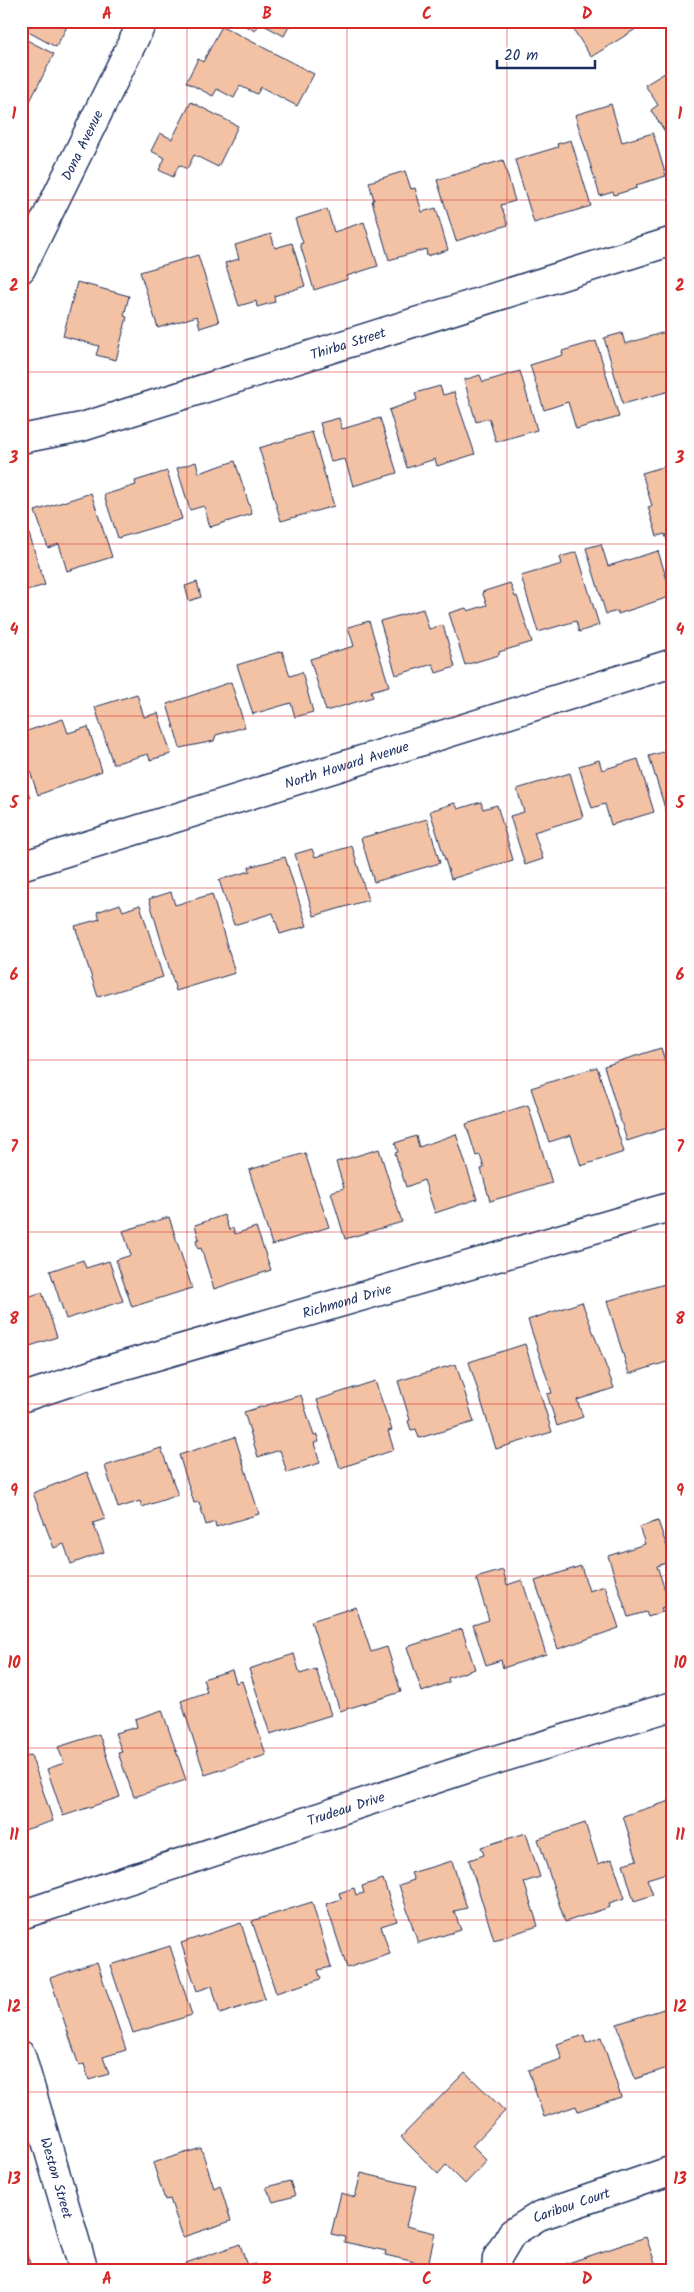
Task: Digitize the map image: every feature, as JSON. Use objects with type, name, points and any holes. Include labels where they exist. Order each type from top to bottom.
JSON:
[{"type":"street","name":"Dona Avenue","points":[[21,269],[143,21]]},
{"type":"street","name":"Thirba Street","points":[[21,439],[82,427],[673,241]]},
{"type":"street","name":"North Howard Avenue","points":[[21,866],[673,663]]},
{"type":"street","name":"Richmond Drive","points":[[21,1398],[94,1374],[673,1206]]},
{"type":"street","name":"Trudeau Drive","points":[[21,1916],[476,1766],[673,1706]]},
{"type":"street","name":"Weston Street","points":[[21,2055],[84,2271]]},
{"type":"street","name":"Caribou Court","points":[[496,2271],[497,2258],[512,2233],[539,2216],[673,2170]]},
{"type":"building","points":[[21,21],[70,21],[56,47],[21,28]]},
{"type":"building","points":[[236,21],[292,21],[284,36],[260,23],[255,31]]},
{"type":"building","points":[[568,21],[636,21],[639,27],[591,57]]},
{"type":"building","points":[[222,26],[314,74],[297,106],[261,87],[257,94],[240,86],[234,98],[217,89],[213,96],[186,82],[198,59],[203,62]]},
{"type":"building","points":[[21,37],[54,54],[27,107],[21,104]]},
{"type":"building","points":[[673,68],[673,144],[651,110],[658,105],[645,85]]},
{"type":"building","points":[[191,102],[238,126],[218,167],[194,155],[187,169],[179,165],[173,177],[159,170],[165,158],[151,151],[160,133],[172,139]]},
{"type":"building","points":[[611,104],[622,142],[653,133],[666,176],[636,185],[637,188],[614,195],[613,192],[600,196],[575,115]]},
{"type":"building","points":[[571,140],[591,206],[534,223],[515,160],[558,147],[557,144]]},
{"type":"building","points":[[503,160],[515,201],[501,205],[508,225],[456,241],[437,180]]},
{"type":"building","points":[[405,171],[411,189],[415,188],[422,212],[436,208],[448,250],[427,256],[426,249],[389,260],[372,201],[374,200],[369,182]]},
{"type":"building","points":[[327,209],[334,232],[364,222],[378,266],[347,276],[348,279],[314,290],[300,244],[303,243],[295,219]]},
{"type":"building","points":[[271,234],[275,248],[292,243],[305,286],[274,296],[275,302],[257,307],[256,301],[239,306],[225,263],[239,259],[235,245]]},
{"type":"building","points":[[198,255],[219,322],[200,328],[197,316],[158,328],[140,272]]},
{"type":"building","points":[[77,282],[129,296],[124,316],[127,317],[116,360],[96,355],[99,346],[63,336]]},
{"type":"building","points":[[665,332],[673,357],[673,390],[623,404],[604,338],[622,333],[625,344]]},
{"type":"building","points":[[596,341],[619,417],[576,429],[568,402],[544,410],[530,365],[563,355],[562,351]]},
{"type":"building","points":[[520,371],[537,430],[496,442],[489,418],[476,422],[464,380],[480,375],[483,382]]},
{"type":"building","points":[[440,386],[443,395],[454,392],[475,454],[437,466],[435,459],[407,468],[389,410],[417,400],[415,393]]},
{"type":"building","points":[[339,418],[342,429],[380,418],[397,473],[353,486],[345,459],[331,462],[320,423]]},
{"type":"building","points":[[312,432],[334,506],[281,521],[259,448]]},
{"type":"building","points":[[235,461],[252,514],[210,527],[204,506],[190,510],[177,468],[196,462],[199,473]]},
{"type":"building","points":[[673,464],[673,559],[665,534],[657,536],[648,507],[652,506],[642,473]]},
{"type":"building","points":[[167,471],[182,519],[118,538],[104,495],[136,485],[135,481]]},
{"type":"building","points":[[91,493],[112,557],[67,571],[59,544],[48,548],[35,511]]},
{"type":"building","points":[[25,521],[45,585],[21,592],[21,522]]},
{"type":"building","points":[[601,544],[608,566],[658,551],[672,596],[618,614],[618,611],[606,614],[586,548]]},
{"type":"building","points":[[577,552],[599,625],[579,632],[576,621],[538,632],[521,576],[562,564],[560,557]]},
{"type":"building","points":[[197,582],[201,597],[189,601],[185,586]]},
{"type":"building","points":[[510,583],[515,597],[517,596],[532,642],[499,652],[499,655],[465,665],[449,613],[466,608],[468,611],[487,605],[482,592]]},
{"type":"building","points":[[423,609],[429,629],[443,625],[455,667],[436,673],[433,664],[396,675],[380,621]]},
{"type":"building","points":[[369,621],[389,686],[371,691],[373,697],[326,711],[310,659],[354,646],[348,627]]},
{"type":"building","points":[[282,651],[290,676],[302,672],[313,712],[295,717],[291,703],[253,714],[237,665]]},
{"type":"building","points":[[231,682],[245,727],[216,735],[214,741],[180,748],[167,704]]},
{"type":"building","points":[[137,694],[144,717],[158,713],[171,754],[150,760],[148,754],[113,764],[95,707]]},
{"type":"building","points":[[63,719],[68,733],[88,727],[102,771],[38,795],[21,744],[21,733]]},
{"type":"building","points":[[673,749],[673,834],[649,756]]},
{"type":"building","points":[[638,759],[654,812],[611,825],[605,804],[592,808],[579,766],[599,760],[602,770]]},
{"type":"building","points":[[21,770],[30,798],[21,801]]},
{"type":"building","points":[[570,773],[583,817],[534,832],[543,859],[525,865],[510,816],[524,812],[517,789]]},
{"type":"building","points":[[481,802],[483,809],[497,805],[513,860],[451,879],[430,811],[455,803],[458,809]]},
{"type":"building","points":[[427,819],[440,863],[374,882],[361,838]]},
{"type":"building","points":[[352,846],[368,900],[314,916],[295,854],[312,849],[315,857]]},
{"type":"building","points":[[285,857],[307,926],[280,934],[273,913],[234,925],[219,880],[250,871],[249,867]]},
{"type":"building","points":[[171,892],[175,905],[212,894],[235,973],[176,991],[149,899]]},
{"type":"building","points":[[120,904],[123,911],[140,905],[163,977],[98,997],[75,926],[100,919],[97,912]]},
{"type":"building","points":[[661,1048],[673,1086],[673,1126],[627,1141],[604,1066]]},
{"type":"building","points":[[21,1057],[25,1069],[21,1070]]},
{"type":"building","points":[[597,1067],[624,1152],[581,1166],[571,1135],[549,1142],[531,1088]]},
{"type":"building","points":[[528,1105],[552,1183],[490,1201],[481,1169],[484,1168],[480,1155],[476,1156],[466,1124]]},
{"type":"building","points":[[456,1134],[477,1199],[435,1213],[424,1180],[406,1187],[395,1153],[398,1152],[395,1143],[416,1136],[419,1147]]},
{"type":"building","points":[[379,1149],[402,1222],[345,1239],[331,1192],[344,1188],[336,1162]]},
{"type":"building","points":[[305,1153],[329,1227],[272,1245],[249,1170]]},
{"type":"building","points":[[224,1215],[229,1230],[233,1228],[235,1234],[256,1227],[271,1270],[214,1289],[201,1248],[198,1249],[196,1240],[199,1239],[195,1225]]},
{"type":"building","points":[[169,1217],[192,1288],[132,1307],[116,1260],[131,1255],[123,1231]]},
{"type":"building","points":[[83,1260],[86,1268],[109,1261],[123,1301],[66,1319],[50,1271]]},
{"type":"building","points":[[665,1284],[673,1311],[673,1333],[666,1335],[673,1360],[629,1374],[607,1301]]},
{"type":"building","points":[[21,1285],[25,1298],[42,1292],[57,1337],[21,1349]]},
{"type":"building","points":[[582,1302],[614,1388],[577,1400],[583,1417],[557,1426],[547,1394],[552,1393],[528,1320]]},
{"type":"building","points":[[525,1344],[552,1432],[496,1449],[469,1362]]},
{"type":"building","points":[[456,1364],[474,1422],[419,1438],[416,1429],[411,1430],[408,1421],[410,1420],[398,1381]]},
{"type":"building","points":[[375,1381],[392,1430],[388,1431],[394,1450],[340,1468],[317,1400]]},
{"type":"building","points":[[301,1395],[314,1436],[317,1435],[319,1442],[314,1443],[320,1463],[287,1473],[280,1450],[258,1457],[244,1412]]},
{"type":"building","points":[[235,1437],[259,1514],[216,1527],[215,1522],[206,1525],[199,1502],[194,1503],[179,1455]]},
{"type":"building","points":[[161,1448],[178,1495],[142,1507],[140,1501],[118,1508],[105,1466]]},
{"type":"building","points":[[87,1472],[105,1519],[93,1523],[104,1552],[71,1564],[64,1544],[54,1548],[33,1493]]},
{"type":"building","points":[[658,1521],[672,1561],[657,1566],[670,1605],[661,1608],[663,1612],[648,1617],[646,1612],[628,1617],[608,1556],[645,1544],[639,1527]]},
{"type":"building","points":[[581,1566],[589,1591],[605,1586],[619,1628],[558,1649],[535,1581]]},
{"type":"building","points":[[503,1570],[507,1585],[522,1580],[546,1654],[503,1668],[501,1660],[486,1665],[473,1625],[489,1620],[476,1578]]},
{"type":"building","points":[[356,1607],[371,1652],[387,1647],[401,1692],[340,1711],[311,1621]]},
{"type":"building","points":[[462,1629],[475,1669],[448,1678],[449,1682],[422,1692],[407,1647]]},
{"type":"building","points":[[294,1654],[300,1674],[316,1669],[331,1715],[270,1734],[249,1669]]},
{"type":"building","points":[[232,1670],[236,1683],[242,1681],[266,1755],[205,1775],[181,1701],[207,1692],[203,1679]]},
{"type":"building","points":[[162,1710],[186,1780],[134,1797],[118,1753],[122,1752],[115,1733],[137,1727],[135,1719]]},
{"type":"building","points":[[99,1734],[120,1797],[63,1816],[47,1769],[64,1763],[58,1747]]},
{"type":"building","points":[[31,1755],[53,1821],[21,1831],[21,1759]]},
{"type":"building","points":[[670,1801],[673,1809],[673,1871],[647,1879],[653,1895],[634,1901],[623,1864],[637,1860],[623,1816]]},
{"type":"building","points":[[585,1823],[598,1864],[612,1859],[625,1898],[609,1903],[610,1907],[565,1922],[538,1839]]},
{"type":"building","points":[[526,1833],[540,1877],[524,1882],[538,1926],[494,1940],[469,1860],[484,1855],[481,1847]]},
{"type":"building","points":[[452,1861],[467,1908],[454,1911],[461,1930],[418,1943],[399,1885],[414,1880],[411,1873]]},
{"type":"building","points":[[383,1879],[397,1921],[381,1926],[390,1954],[347,1968],[326,1904],[341,1899],[339,1893],[354,1888],[356,1895],[364,1893],[362,1886]]},
{"type":"building","points":[[312,1902],[331,1967],[318,1970],[321,1979],[276,1993],[252,1921]]},
{"type":"building","points":[[241,1923],[265,1999],[220,2014],[212,1986],[197,1991],[181,1943]]},
{"type":"building","points":[[170,1946],[192,2015],[133,2033],[110,1965]]},
{"type":"building","points":[[97,1962],[126,2050],[103,2057],[109,2074],[89,2080],[84,2064],[79,2066],[50,1978]]},
{"type":"building","points":[[673,2006],[673,2066],[635,2079],[617,2024]]},
{"type":"building","points":[[584,2035],[586,2043],[601,2037],[621,2097],[578,2111],[576,2106],[544,2117],[528,2070],[562,2059],[557,2044]]},
{"type":"building","points":[[465,2072],[505,2111],[472,2146],[487,2161],[465,2184],[446,2165],[438,2174],[401,2137]]},
{"type":"building","points":[[201,2148],[214,2188],[220,2185],[231,2221],[183,2237],[170,2199],[165,2200],[153,2163]]},
{"type":"building","points":[[361,2173],[416,2186],[406,2226],[435,2233],[428,2265],[385,2255],[386,2251],[344,2242],[345,2237],[331,2234],[341,2193],[355,2197]]},
{"type":"building","points":[[290,2181],[295,2196],[273,2202],[266,2187]]},
{"type":"building","points":[[646,2237],[658,2271],[567,2271],[565,2264]]},
{"type":"building","points":[[21,2239],[33,2271],[21,2271]]},
{"type":"building","points":[[240,2244],[247,2266],[255,2264],[257,2271],[189,2271],[186,2263]]}]
